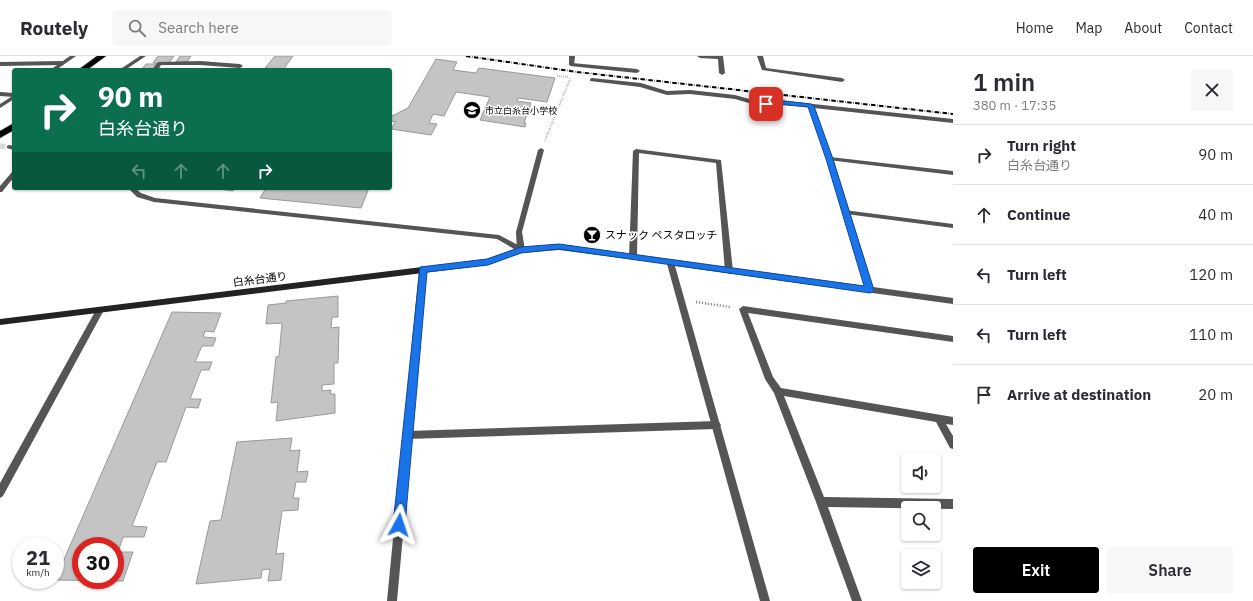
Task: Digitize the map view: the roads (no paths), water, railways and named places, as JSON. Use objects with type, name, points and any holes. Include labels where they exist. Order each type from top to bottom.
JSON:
[{"type":"highway","points":[[86,68],[105,58]]},
{"type":"highway","points":[[95,68],[105,58]]},
{"type":"highway","points":[[0,126],[12,117]]},
{"type":"highway","points":[[0,136],[12,127]]},
{"type":"street","points":[[56,68],[73,56]]},
{"type":"street","points":[[125,68],[143,56]]},
{"type":"street","points":[[572,56],[572,65],[637,70]]},
{"type":"street","points":[[700,56],[720,57],[722,73]]},
{"type":"street","points":[[760,56],[764,69],[842,80]]},
{"type":"street","points":[[0,64],[62,63]]},
{"type":"street","points":[[156,68],[159,64],[200,63],[240,66]]},
{"type":"street","points":[[592,80],[641,86],[667,93],[690,92],[735,97],[766,104],[776,102],[953,121]]},
{"type":"street","points":[[0,94],[12,96]]},
{"type":"street","points":[[0,106],[12,97]]},
{"type":"street","points":[[811,106],[830,159],[870,290]]},
{"type":"street","points":[[521,250],[519,232],[541,150]]},
{"type":"street","points":[[633,256],[636,151],[719,162],[730,271]]},
{"type":"street","points":[[830,159],[953,173]]},
{"type":"street","points":[[0,190],[12,175]]},
{"type":"street","points":[[133,190],[139,195],[154,200],[499,237],[521,250],[559,246],[953,301]]},
{"type":"street","points":[[846,212],[953,226]]},
{"type":"street","name":"白糸台通り","points":[[0,322],[488,262],[521,250]]},
{"type":"street","points":[[670,262],[765,601]]},
{"type":"street","points":[[392,601],[423,270]]},
{"type":"street","points":[[858,601],[778,391],[769,379],[743,309],[953,339]]},
{"type":"street","points":[[0,493],[100,310]]},
{"type":"street","points":[[778,391],[953,421]]},
{"type":"street","points":[[939,418],[953,445]]},
{"type":"street","points":[[407,434],[716,425]]},
{"type":"street","points":[[821,502],[953,504]]},
{"type":"tunnel","points":[[0,146],[9,147]]},
{"type":"railway","points":[[466,56],[577,72],[953,114]]},
{"type":"place","name":"市立白糸台小学校","points":[[472,110]]},
{"type":"place","name":"スナック ペスタロッチ","points":[[592,235]]}]
